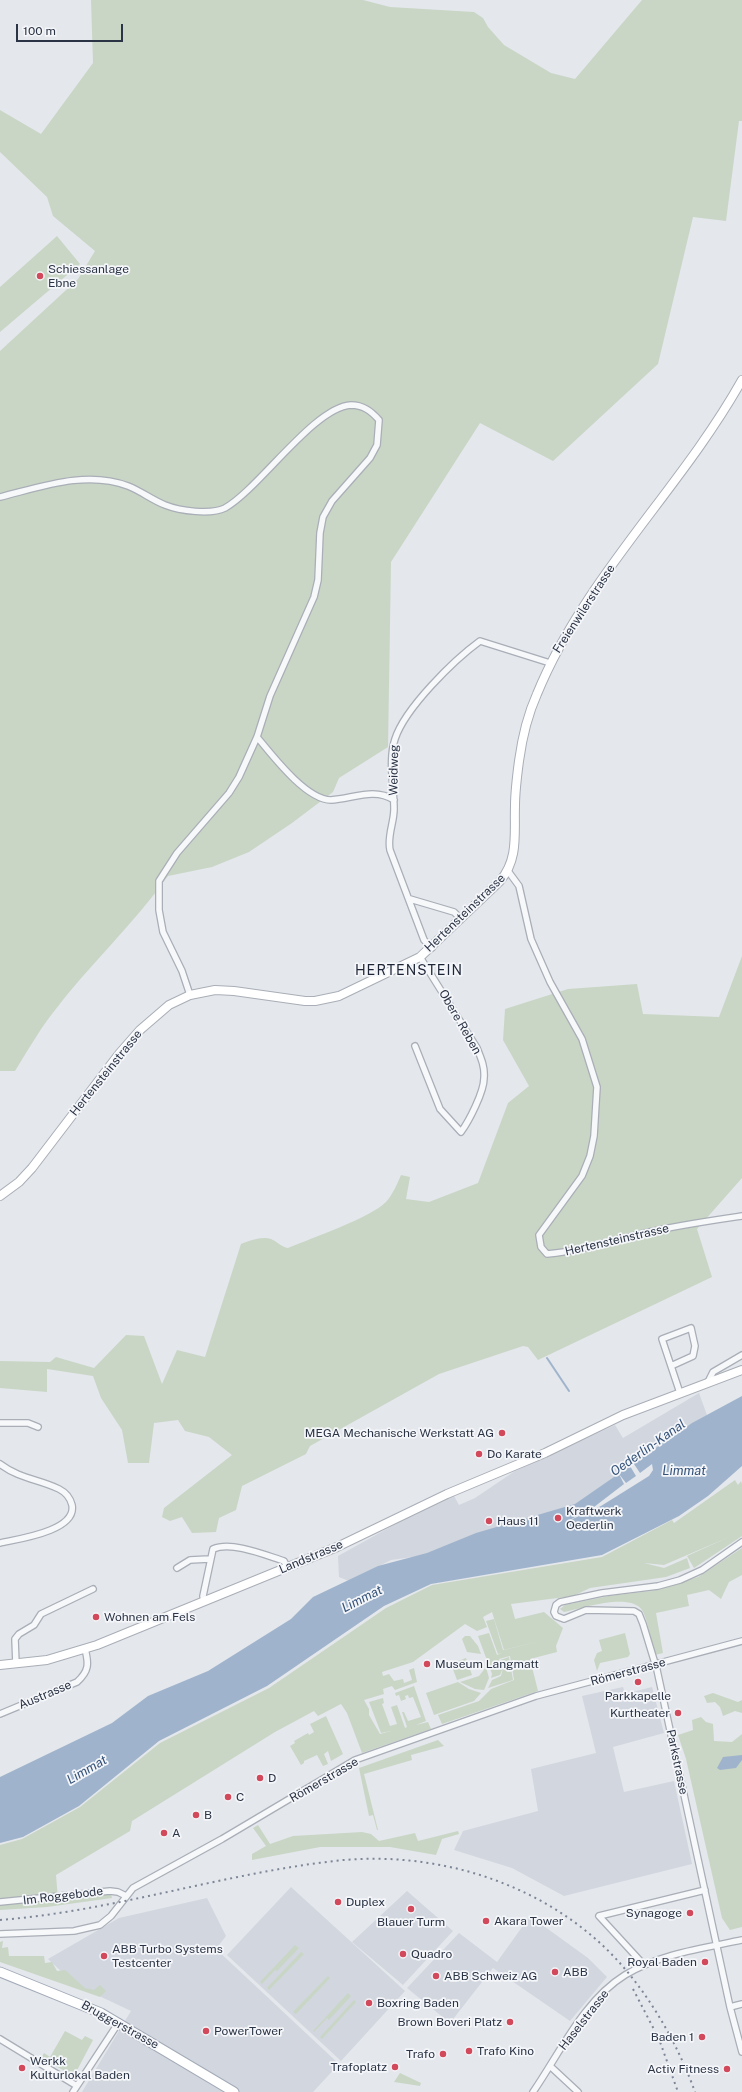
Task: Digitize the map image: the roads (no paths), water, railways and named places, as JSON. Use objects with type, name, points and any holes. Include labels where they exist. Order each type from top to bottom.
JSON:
[{"type":"main road","name":"Bruggerstrasse","points":[[0,1972],[83,2004],[119,2022],[234,2092]]},
{"type":"street","name":"Freienwilerstrasse","points":[[508,871],[513,860],[515,840],[515,806],[519,759],[531,708],[550,663],[584,605],[712,428],[742,380]]},
{"type":"street","points":[[0,497],[61,482],[99,479],[127,486],[166,506],[193,512],[224,508],[243,494],[317,422],[335,411],[350,405],[369,409],[379,420],[377,445],[370,458],[332,501],[323,517],[320,533],[318,580],[314,597],[270,696],[257,737],[239,777],[229,793],[177,853],[159,881],[159,910],[163,932],[182,971],[190,995]]},
{"type":"street","name":"Weidweg","points":[[432,948],[424,940],[410,899],[391,855],[388,842],[394,817],[392,763],[395,739],[401,727],[418,702],[473,646],[480,641],[550,663]]},
{"type":"street","points":[[257,737],[296,781],[309,792],[330,800],[379,793],[394,800]]},
{"type":"street","name":"Hertensteinstrasse","points":[[0,1196],[19,1182],[32,1168],[119,1054],[140,1030],[169,1005],[190,995],[215,990],[234,991],[305,1001],[325,1000],[339,996],[420,957],[432,948],[508,871],[519,886],[531,939],[550,982],[582,1039],[597,1087],[594,1136],[590,1156],[582,1176],[539,1235],[541,1247],[547,1254],[573,1252],[641,1234],[742,1216]]},
{"type":"street","points":[[410,899],[454,912],[461,919]]},
{"type":"street","name":"Obere Reben","points":[[416,1046],[440,1109],[461,1132],[468,1123],[482,1087],[484,1080],[483,1065],[477,1048],[420,957]]},
{"type":"street","points":[[671,1366],[693,1356],[696,1346],[691,1328],[662,1339],[680,1394]]},
{"type":"street","points":[[708,1382],[713,1372],[742,1354]]},
{"type":"street","name":"Landstrasse","points":[[0,1664],[16,1664],[47,1660],[85,1649],[204,1602],[342,1544],[446,1494],[545,1453],[613,1420],[742,1370]]},
{"type":"street","points":[[0,1423],[28,1423],[38,1427]]},
{"type":"street","points":[[0,1464],[18,1475],[66,1493],[71,1501],[73,1509],[70,1517],[60,1526],[0,1543]]},
{"type":"street","name":"Parkstrasse","points":[[742,1542],[702,1570],[680,1580],[658,1586],[602,1593],[560,1602],[554,1607],[554,1614],[558,1618],[564,1619],[586,1610],[613,1609],[634,1611],[639,1614],[654,1665],[730,2007],[742,2052]]},
{"type":"street","points":[[204,1602],[203,1596],[209,1559],[213,1549],[218,1547],[245,1549],[284,1561],[287,1568]]},
{"type":"street","points":[[177,1568],[190,1560],[209,1559]]},
{"type":"street","points":[[16,1664],[15,1639],[19,1634],[34,1625],[41,1614],[93,1589]]},
{"type":"street","name":"Römerstrasse","points":[[0,1934],[74,1931],[89,1929],[108,1920],[133,1888],[222,1839],[355,1760],[536,1696],[742,1641]]},
{"type":"street","name":"Austrasse","points":[[0,1714],[77,1682],[86,1674],[89,1664],[85,1649]]},
{"type":"street","points":[[644,1965],[599,1916],[704,1890]]},
{"type":"street","name":"Im Roggebode","points":[[0,1902],[34,1900],[110,1891],[118,1892],[126,1896]]},
{"type":"street","name":"Haselstrasse","points":[[533,2092],[600,1996],[621,1978],[644,1965],[671,1956],[742,1940]]},
{"type":"street","points":[[730,2007],[742,2004]]},
{"type":"street","points":[[73,2092],[119,2022]]},
{"type":"street","points":[[0,2039],[77,2086]]},
{"type":"street","points":[[550,2066],[578,2092]]},
{"type":"water","name":"Limmat","points":[[742,1396],[742,1466],[708,1496],[679,1516],[602,1555],[431,1584],[384,1606],[267,1686],[159,1741],[79,1806],[23,1837],[0,1843],[0,1777],[112,1723],[148,1696],[208,1671],[291,1619],[313,1597],[378,1566],[427,1553],[476,1533],[575,1504],[692,1423]]},
{"type":"water","points":[[742,1755],[742,1760],[736,1768],[720,1770],[717,1768],[723,1757]]},
{"type":"waterway","points":[[547,1358],[569,1391]]},
{"type":"railway","points":[[0,1920],[84,1909],[250,1874],[334,1861],[370,1859],[406,1860],[441,1865],[476,1874],[510,1886],[542,1902],[572,1921],[600,1943],[630,1975],[644,1993],[668,2032],[695,2092]]},
{"type":"railway","points":[[633,1989],[659,2039],[678,2092]]},
{"type":"place","name":"Schiessanlage Ebne","points":[[40,276]]},
{"type":"place","name":"MEGA Mechanische Werkstatt AG","points":[[502,1433]]},
{"type":"place","name":"Do Karate","points":[[479,1454]]},
{"type":"place","name":"Kraftwerk Oederlin","points":[[558,1518]]},
{"type":"place","name":"Haus 11","points":[[489,1521]]},
{"type":"place","name":"Wohnen am Fels","points":[[96,1617]]},
{"type":"place","name":"Museum Langmatt","points":[[427,1664]]},
{"type":"place","name":"Parkkapelle","points":[[638,1682]]},
{"type":"place","name":"Kurtheater","points":[[678,1713]]},
{"type":"place","name":"D","points":[[260,1778]]},
{"type":"place","name":"C","points":[[228,1797]]},
{"type":"place","name":"B","points":[[196,1815]]},
{"type":"place","name":"A","points":[[164,1833]]},
{"type":"place","name":"Duplex","points":[[338,1902]]},
{"type":"place","name":"Blauer Turm","points":[[411,1909]]},
{"type":"place","name":"Synagoge","points":[[690,1913]]},
{"type":"place","name":"Akara Tower","points":[[486,1921]]},
{"type":"place","name":"Quadro","points":[[403,1954]]},
{"type":"place","name":"ABB Turbo Systems Testcenter","points":[[104,1956]]},
{"type":"place","name":"Royal Baden","points":[[705,1962]]},
{"type":"place","name":"ABB","points":[[555,1972]]},
{"type":"place","name":"ABB Schweiz AG","points":[[436,1976]]},
{"type":"place","name":"Boxring Baden","points":[[369,2003]]},
{"type":"place","name":"Brown Boveri Platz","points":[[510,2022]]},
{"type":"place","name":"PowerTower","points":[[206,2031]]},
{"type":"place","name":"Baden 1","points":[[702,2037]]},
{"type":"place","name":"Trafo Kino","points":[[469,2051]]},
{"type":"place","name":"Trafo","points":[[443,2054]]},
{"type":"place","name":"Trafoplatz","points":[[395,2067]]},
{"type":"place","name":"Werkk Kulturlokal Baden","points":[[22,2068]]},
{"type":"place","name":"Activ Fitness","points":[[727,2069]]},
{"type":"district","name":"HERTENSTEIN","points":[[409,971]]},
{"type":"water label","name":"Oederlin-Kanal","points":[[648,1448]]}]
